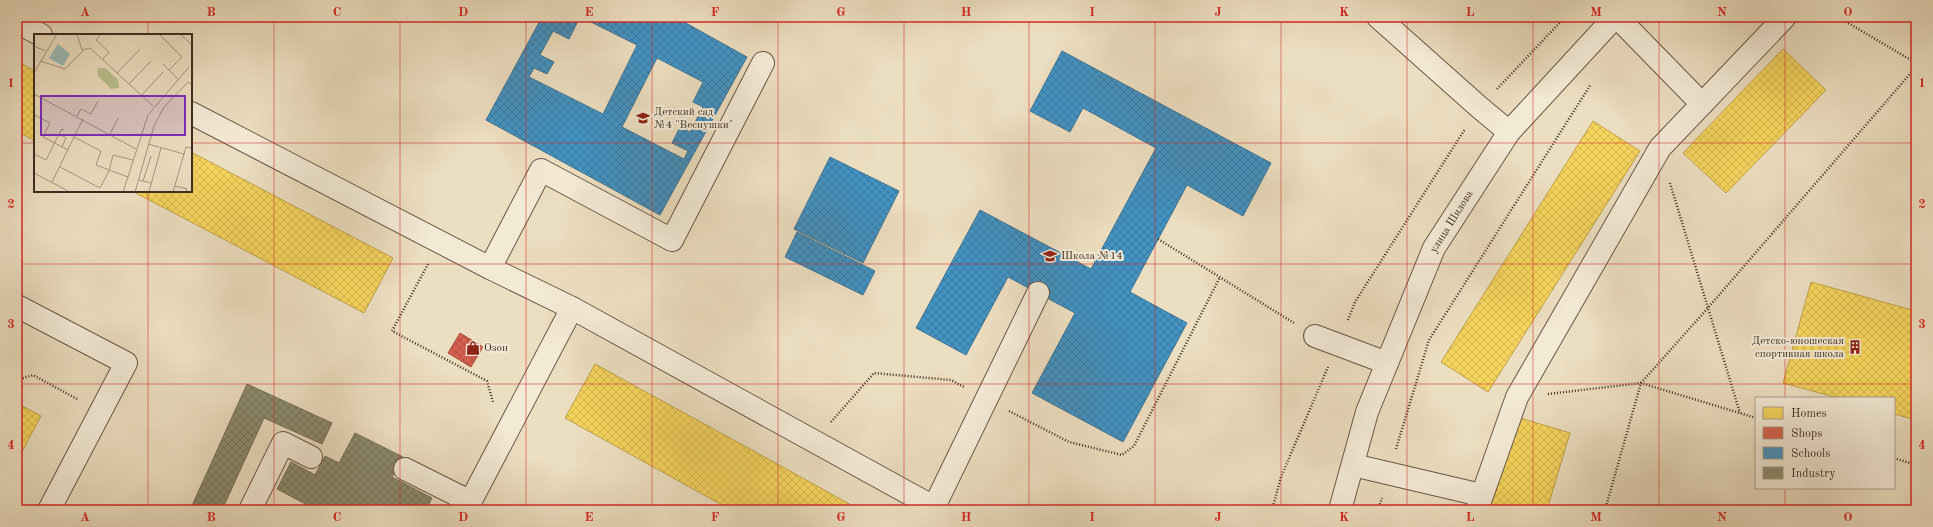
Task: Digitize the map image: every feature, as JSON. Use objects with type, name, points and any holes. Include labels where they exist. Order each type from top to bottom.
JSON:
[{"type":"street","points":[[1378,17],[1479,108],[1509,132]]},
{"type":"street","points":[[1616,17],[1702,104]]},
{"type":"street","name":"улица Шилова","points":[[1340,510],[1367,412],[1434,248],[1509,132],[1616,17]]},
{"type":"street","points":[[1352,465],[1389,474],[1479,503],[1516,397],[1660,148],[1785,17]]},
{"type":"street","points":[[17,22],[39,34]]},
{"type":"street","points":[[490,268],[541,170],[672,240],[763,63]]},
{"type":"street","points":[[192,114],[490,268],[572,308],[937,509],[986,399],[1038,293]]},
{"type":"street","points":[[17,306],[126,363],[49,510]]},
{"type":"street","points":[[405,469],[469,506],[572,308]]},
{"type":"street","points":[[1315,336],[1387,363]]},
{"type":"street","points":[[250,510],[283,443],[311,457]]},
{"type":"path","points":[[1272,510],[1280,477],[1356,302],[1479,108],[1566,17]]},
{"type":"path","points":[[1838,17],[1916,63]]},
{"type":"path","points":[[1605,510],[1641,384],[1916,67]]},
{"type":"path","points":[[1378,510],[1429,340],[1594,81]]},
{"type":"path","points":[[1660,148],[1707,309],[1740,413]]},
{"type":"path","points":[[1158,239],[1315,336]]},
{"type":"path","points":[[440,242],[392,331],[487,381],[493,403]]},
{"type":"path","points":[[814,442],[874,373],[951,380],[1069,442],[1122,455],[1134,446],[1220,277]]},
{"type":"path","points":[[17,380],[33,374],[101,412]]},
{"type":"path","points":[[1516,397],[1641,384],[1755,418]]},
{"type":"path","points":[[1895,458],[1916,465]]},
{"type":"building: Homes","points":[[1783,49],[1826,90],[1726,193],[1683,153]]},
{"type":"building: Homes","points":[[17,61],[34,70],[34,140],[17,131]]},
{"type":"building: Homes","points":[[1593,121],[1640,151],[1488,392],[1441,362]]},
{"type":"building: Homes","points":[[192,153],[393,258],[364,313],[134,192],[192,192]]},
{"type":"building: Homes","name":"Детско-юношеская спортивная школа","points":[[1811,282],[1916,311],[1916,420],[1895,414],[1895,397],[1834,397],[1783,383]]},
{"type":"building: Homes","points":[[595,364],[860,510],[731,510],[565,418]]},
{"type":"building: Homes","points":[[17,403],[41,416],[17,461]]},
{"type":"building: Homes","points":[[1517,417],[1570,433],[1547,510],[1489,510]]},
{"type":"building: Shops","points":[[460,333],[483,347],[471,367],[448,353]]},
{"type":"building: Schools","points":[[542,17],[580,17],[569,39],[553,31],[540,55],[554,62],[547,74],[534,68],[529,77],[603,114],[637,45],[581,17],[675,17],[747,57],[660,215],[486,120]],"holes":[[[657,58],[703,82],[693,102],[703,107],[690,132],[680,127],[672,143],[688,151],[684,159],[622,127]]]},
{"type":"building: Schools","points":[[1062,51],[1271,163],[1243,216],[1187,185],[1130,292],[1187,323],[1123,442],[1032,393],[1075,313],[1008,277],[966,355],[916,328],[980,210],[1091,269],[1156,148],[1083,108],[1070,132],[1030,111]]},
{"type":"building: Schools","points":[[830,157],[899,191],[863,263],[794,229]]},
{"type":"building: Schools","points":[[797,232],[875,271],[863,295],[785,257]]},
{"type":"building: Industry","points":[[247,384],[332,423],[322,444],[264,418],[222,510],[190,510]]},
{"type":"building: Industry","points":[[355,433],[403,457],[392,477],[432,498],[426,510],[317,510],[277,489],[291,462],[315,475],[325,456],[339,463]]},
{"type":"place","name":"Детский сад №4 \"Веснушки\"","points":[[643,118]]},
{"type":"place","name":"Школа №14","points":[[1050,256]]},
{"type":"place","name":"Детско-юношеская спортивная школа","points":[[1855,347]]},
{"type":"place","name":"Озон","points":[[473,348]]}]
